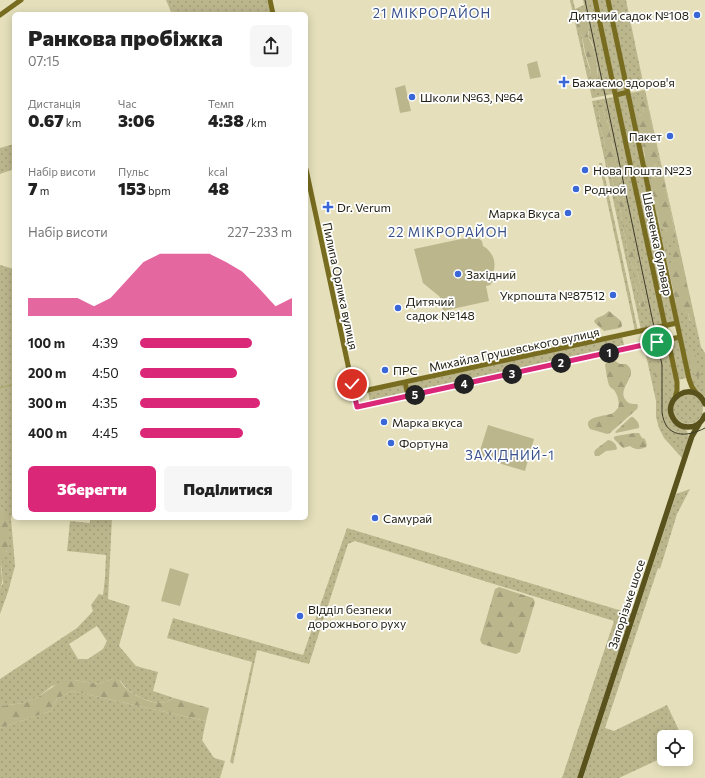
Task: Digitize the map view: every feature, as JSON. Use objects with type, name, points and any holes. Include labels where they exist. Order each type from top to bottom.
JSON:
[{"type":"main road","points":[[692,436],[690,431],[677,423],[672,415],[671,406],[674,398],[684,392],[690,392],[701,397],[705,404]]},
{"type":"main road","points":[[684,427],[692,427],[703,419]]},
{"type":"main road","name":"Запорізьке шосе","points":[[580,778],[692,436],[703,419]]},
{"type":"street","points":[[0,15],[21,0]]},
{"type":"street","points":[[270,0],[273,12]]},
{"type":"street","name":"Шевченка бульвар","points":[[595,0],[677,382],[677,390],[674,398]]},
{"type":"street","name":"Шевченка бульвар","points":[[608,0],[689,379],[692,387],[701,397]]},
{"type":"street","points":[[616,95],[628,92]]},
{"type":"street","name":"Пилипа Орлика вулиця","points":[[308,178],[357,407]]},
{"type":"street","name":"Михайла Грушевського вулиця","points":[[354,394],[677,324]]},
{"type":"street","name":"Михайла Грушевського вулиця","points":[[357,407],[680,337]]},
{"type":"street","points":[[405,382],[408,396]]},
{"type":"green space","points":[[166,0],[267,0],[270,12],[171,12]]},
{"type":"green space","points":[[570,0],[573,0],[575,9],[584,5],[583,0],[594,0],[613,94],[592,98]],"holes":[[[588,24],[588,36],[593,45],[598,71],[598,86],[591,79],[579,28]]]},
{"type":"green space","points":[[597,0],[607,0],[626,91],[617,93]]},
{"type":"green space","points":[[610,0],[626,0],[644,87],[629,90]]},
{"type":"green space","points":[[582,17],[588,24],[588,35],[595,55],[598,83],[598,88],[596,89],[593,88],[590,68],[582,36],[577,25],[578,20]]},
{"type":"green space","points":[[537,61],[541,77],[530,79],[527,64]]},
{"type":"green space","points":[[405,85],[411,111],[400,113],[395,88]]},
{"type":"green space","points":[[645,90],[701,347],[705,353],[705,397],[696,389],[691,379],[630,93]],"holes":[[[647,102],[659,160],[655,166],[650,168],[646,162],[644,154],[644,139],[640,129],[639,116],[644,110],[643,106],[639,106]],[[660,172],[664,180],[676,238],[665,235],[667,233],[666,229],[661,226],[659,222],[652,188],[654,178]],[[673,247],[684,276],[694,322],[690,321],[688,313],[676,304],[668,266],[673,261]]]},
{"type":"green space","points":[[627,94],[675,323],[666,324],[618,96]]},
{"type":"green space","points":[[614,97],[663,325],[641,330],[592,101]],"holes":[[[601,105],[610,129],[618,176],[623,189],[625,223],[645,306],[643,308],[639,304],[638,292],[634,281],[634,269],[628,257],[618,198],[607,164],[607,151],[599,123],[600,119],[598,108]]]},
{"type":"green space","points":[[641,99],[647,102],[659,158],[658,162],[650,168],[646,164],[643,145],[644,139],[637,118],[643,113],[644,110],[643,106],[636,104],[636,102]]},
{"type":"green space","points":[[599,105],[602,106],[609,125],[611,141],[615,152],[615,160],[619,169],[618,176],[623,189],[626,227],[645,306],[643,308],[638,300],[638,292],[634,281],[634,269],[628,257],[618,198],[607,164],[607,154],[599,123]]},
{"type":"green space","points":[[12,145],[12,170],[0,174],[0,148]]},
{"type":"green space","points":[[599,163],[602,163],[638,331],[635,331]]},
{"type":"green space","points":[[660,172],[664,180],[676,238],[674,241],[669,243],[663,238],[666,233],[666,229],[660,225],[651,182]]},
{"type":"green space","name":"Західний","points":[[475,236],[482,241],[483,246],[492,254],[495,265],[493,273],[497,276],[490,285],[486,286],[489,301],[443,311],[440,297],[423,283],[414,249]]},
{"type":"green space","points":[[677,243],[694,318],[693,324],[691,323],[688,313],[678,311],[668,266],[673,261],[673,246]]},
{"type":"green space","points":[[0,265],[12,268],[11,518],[15,566],[0,614],[0,589],[3,583],[1,564],[2,558],[7,551],[3,511],[0,507]]},
{"type":"green space","points":[[609,311],[621,321],[622,326],[620,328],[604,331],[594,321]]},
{"type":"green space","points":[[663,328],[666,339],[644,344],[642,332]]},
{"type":"green space","points":[[622,337],[625,348],[409,394],[407,384]]},
{"type":"green space","points":[[679,339],[687,378],[678,380],[670,341]]},
{"type":"green space","points":[[666,342],[675,384],[674,394],[668,407],[687,431],[689,437],[682,458],[664,438],[659,428],[656,417],[656,401],[644,346]]},
{"type":"green space","points":[[690,346],[696,357],[700,373],[699,377],[695,376],[691,367],[687,348]]},
{"type":"green space","points":[[610,361],[626,364],[630,368],[630,377],[623,395],[627,402],[637,404],[638,406],[637,409],[607,434],[590,429],[588,422],[599,416],[611,414],[618,408],[619,403],[617,396],[609,385],[606,371],[605,364]]},
{"type":"green space","points":[[657,362],[660,367],[661,392],[658,393],[655,386],[655,372],[653,363]]},
{"type":"green space","points":[[403,384],[406,395],[370,403],[368,392]]},
{"type":"green space","points":[[688,394],[699,398],[703,409],[699,420],[688,424],[677,420],[673,409],[677,398]]},
{"type":"green space","points":[[631,417],[638,422],[639,428],[615,432]]},
{"type":"green space","points":[[488,425],[534,439],[525,471],[478,457]]},
{"type":"green space","points":[[639,433],[642,438],[645,439],[647,445],[646,447],[640,449],[630,446],[623,448],[614,439],[616,436]]},
{"type":"green space","points":[[608,440],[616,445],[617,449],[606,451],[599,456],[595,456],[595,450]]},
{"type":"green space","points":[[690,489],[677,514],[660,569],[658,568],[605,728],[614,731],[667,705],[679,730],[657,730],[657,760],[619,778],[583,778],[676,494]]},
{"type":"green space","points":[[0,507],[7,518],[8,547],[1,562],[2,582],[0,589]]},
{"type":"green space","points":[[90,520],[112,520],[108,599],[130,606],[119,646],[136,666],[158,672],[153,691],[174,698],[157,703],[133,694],[123,685],[121,681],[113,679],[99,684],[74,680],[52,686],[38,697],[24,703],[0,706],[0,679],[77,628],[93,611],[91,605],[99,594],[103,595],[106,555],[67,551],[70,521],[90,523]],"holes":[[[97,626],[107,641],[103,649],[88,659],[78,659],[69,644]]]},
{"type":"green space","points":[[347,528],[632,614],[578,778],[562,778],[614,621],[355,541],[348,544],[309,664],[257,650],[233,764],[230,762],[252,662],[167,638],[173,618],[303,655]]},
{"type":"green space","points":[[170,568],[189,574],[180,606],[161,601]]},
{"type":"green space","points":[[499,587],[533,598],[535,602],[520,652],[516,654],[482,644],[480,640],[495,589]]},
{"type":"green space","points":[[117,678],[131,692],[148,701],[162,703],[174,698],[209,708],[206,721],[72,691],[57,699],[51,711],[0,728],[0,706],[24,703],[38,697],[60,682],[74,680],[99,684]]},
{"type":"green space","points":[[72,691],[206,721],[202,740],[214,758],[225,761],[220,778],[0,778],[0,728],[51,711],[57,699]]},
{"type":"waterway","points":[[0,388],[12,385]]},
{"type":"tram line","points":[[585,0],[662,365],[662,412],[664,421],[667,427],[678,434],[691,433],[705,428]]},
{"type":"place","name":"Дитячий садок №108","points":[[697,15]]},
{"type":"place","name":"Бажаємо здоров'я","points":[[564,82]]},
{"type":"place","name":"Школи №63, №64","points":[[412,97]]},
{"type":"place","name":"Пакет","points":[[670,136]]},
{"type":"place","name":"Нова Пошта №23","points":[[585,170]]},
{"type":"place","name":"Родной","points":[[576,189]]},
{"type":"place","name":"Dr. Verum","points":[[328,207]]},
{"type":"place","name":"Марка Вкуса","points":[[568,213]]},
{"type":"place","name":"Західний","points":[[458,274]]},
{"type":"place","name":"Укрпошта №87512","points":[[613,295]]},
{"type":"place","name":"Дитячий садок №148","points":[[398,308]]},
{"type":"place","name":"ПРС","points":[[385,370]]},
{"type":"place","name":"Марка вкуса","points":[[384,422]]},
{"type":"place","name":"Фортуна","points":[[391,443]]},
{"type":"place","name":"Самурай","points":[[375,518]]},
{"type":"place","name":"ВІдділ безпеки дорожнього руху","points":[[300,616]]},
{"type":"district","name":"21 МІКРОРАЙОН","points":[[432,13]]},
{"type":"district","name":"22 МІКРОРАЙОН","points":[[448,232]]},
{"type":"district","name":"ЗАХІДНИЙ-1","points":[[510,455]]},
{"type":"route","points":[[352,384],[357,407],[657,342]]}]
